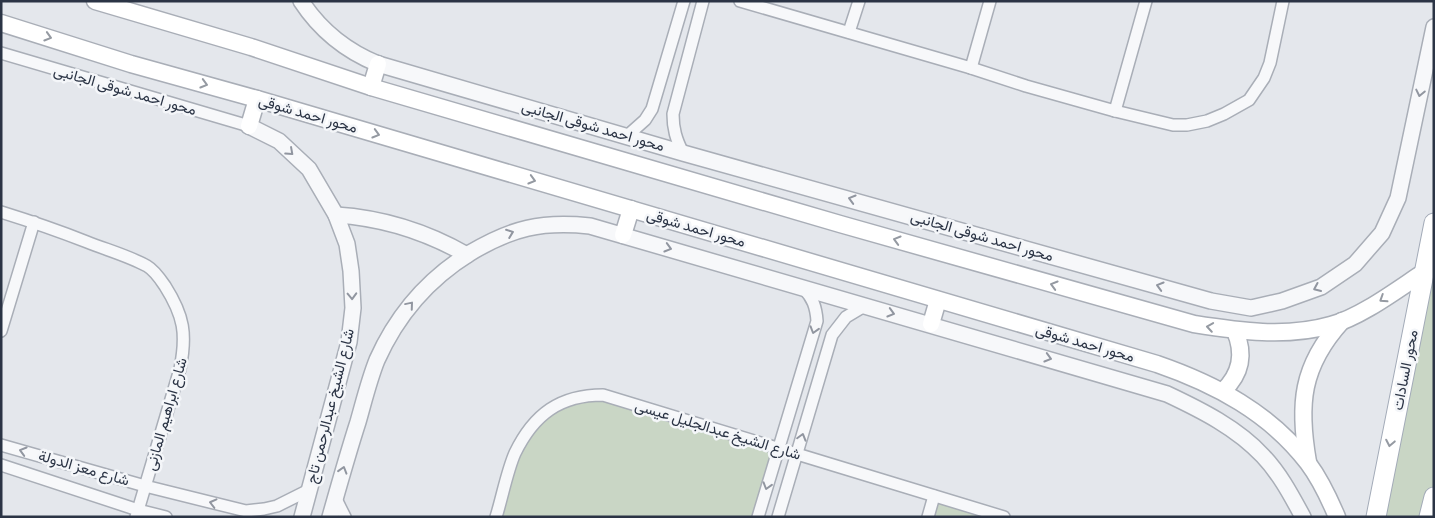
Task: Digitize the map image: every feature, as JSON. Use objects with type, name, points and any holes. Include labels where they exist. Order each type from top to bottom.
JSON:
[{"type":"main road","points":[[95,1],[251,47],[371,87],[840,224],[1194,324],[1235,331],[1283,333],[1331,325],[1376,304],[1424,272]]},
{"type":"main road","name":"محور احمد شوقى","points":[[1,23],[131,64],[631,209],[1157,364],[1191,376],[1223,391],[1278,430],[1308,463],[1320,481],[1337,517]]},
{"type":"main road","points":[[371,87],[378,64]]},
{"type":"main road","points":[[249,126],[257,99]]},
{"type":"main road","points":[[623,235],[631,209]]},
{"type":"main road","name":"محور السادات","points":[[1376,517],[1434,223]]},
{"type":"main road","points":[[931,324],[938,300]]},
{"type":"main road","points":[[1308,463],[1302,415],[1306,385],[1316,357],[1332,332],[1342,321]]},
{"type":"main road","points":[[1223,391],[1235,376],[1241,358],[1241,349],[1235,331]]},
{"type":"main road","points":[[1429,517],[1434,497]]},
{"type":"street","name":"محور احمد شوقى الجانبى","points":[[300,1],[319,24],[336,40],[378,64],[684,153],[1210,301],[1251,308],[1282,301],[1321,287],[1355,264],[1382,233],[1398,198],[1434,27]]},
{"type":"street","points":[[627,136],[645,120],[652,109],[684,1]]},
{"type":"street","points":[[684,153],[677,141],[673,127],[673,114],[704,1]]},
{"type":"street","points":[[740,1],[971,68],[1026,86],[1173,125],[1187,125],[1207,121],[1224,114],[1248,100],[1267,70],[1274,50],[1284,1]]},
{"type":"street","points":[[849,32],[859,1]]},
{"type":"street","points":[[971,68],[990,1]]},
{"type":"street","points":[[1115,111],[1146,1]]},
{"type":"street","name":"محور احمد شوقى الجانبى","points":[[1,53],[249,126]]},
{"type":"street","name":"شارع الشيخ عبدالرحمن تاج","points":[[249,126],[278,141],[309,169],[336,215],[348,244],[352,271],[353,308],[349,342],[302,517]]},
{"type":"street","name":"شارع ابراهيم المازنى","points":[[1,212],[34,222],[149,267],[163,283],[175,302],[183,324],[184,346],[180,369],[137,513]]},
{"type":"street","points":[[336,215],[359,217],[404,226],[426,234],[467,255],[513,231],[538,225],[564,223],[590,226],[1160,391],[1204,411],[1238,434],[1263,456],[1285,484],[1303,517]]},
{"type":"street","points":[[1,332],[34,222]]},
{"type":"street","name":"شارع الشيخ عبدالرحمن تاج","points":[[330,517],[376,362],[388,336],[422,290],[467,255]]},
{"type":"street","points":[[758,517],[817,321],[814,302],[802,287]]},
{"type":"street","points":[[778,517],[832,335],[846,317],[866,305]]},
{"type":"street","name":"شارع الشيخ عبدالجليل عيسى","points":[[496,517],[515,454],[539,418],[554,406],[570,398],[586,395],[603,395],[1004,517]]},
{"type":"street","name":"شارع معز الدولة","points":[[1,445],[145,486],[246,510],[277,506],[310,490]]},
{"type":"street","name":"شارع معز الدولة","points":[[1,465],[137,513],[166,517]]},
{"type":"street","points":[[310,490],[335,497],[344,517]]},
{"type":"street","points":[[928,517],[934,496]]},
{"type":"green space","points":[[1434,225],[1434,517],[1376,517]]},
{"type":"green space","points":[[586,395],[778,449],[758,517],[496,517],[515,454],[539,418]]},
{"type":"green space","points":[[934,496],[1004,517],[928,517]]}]
